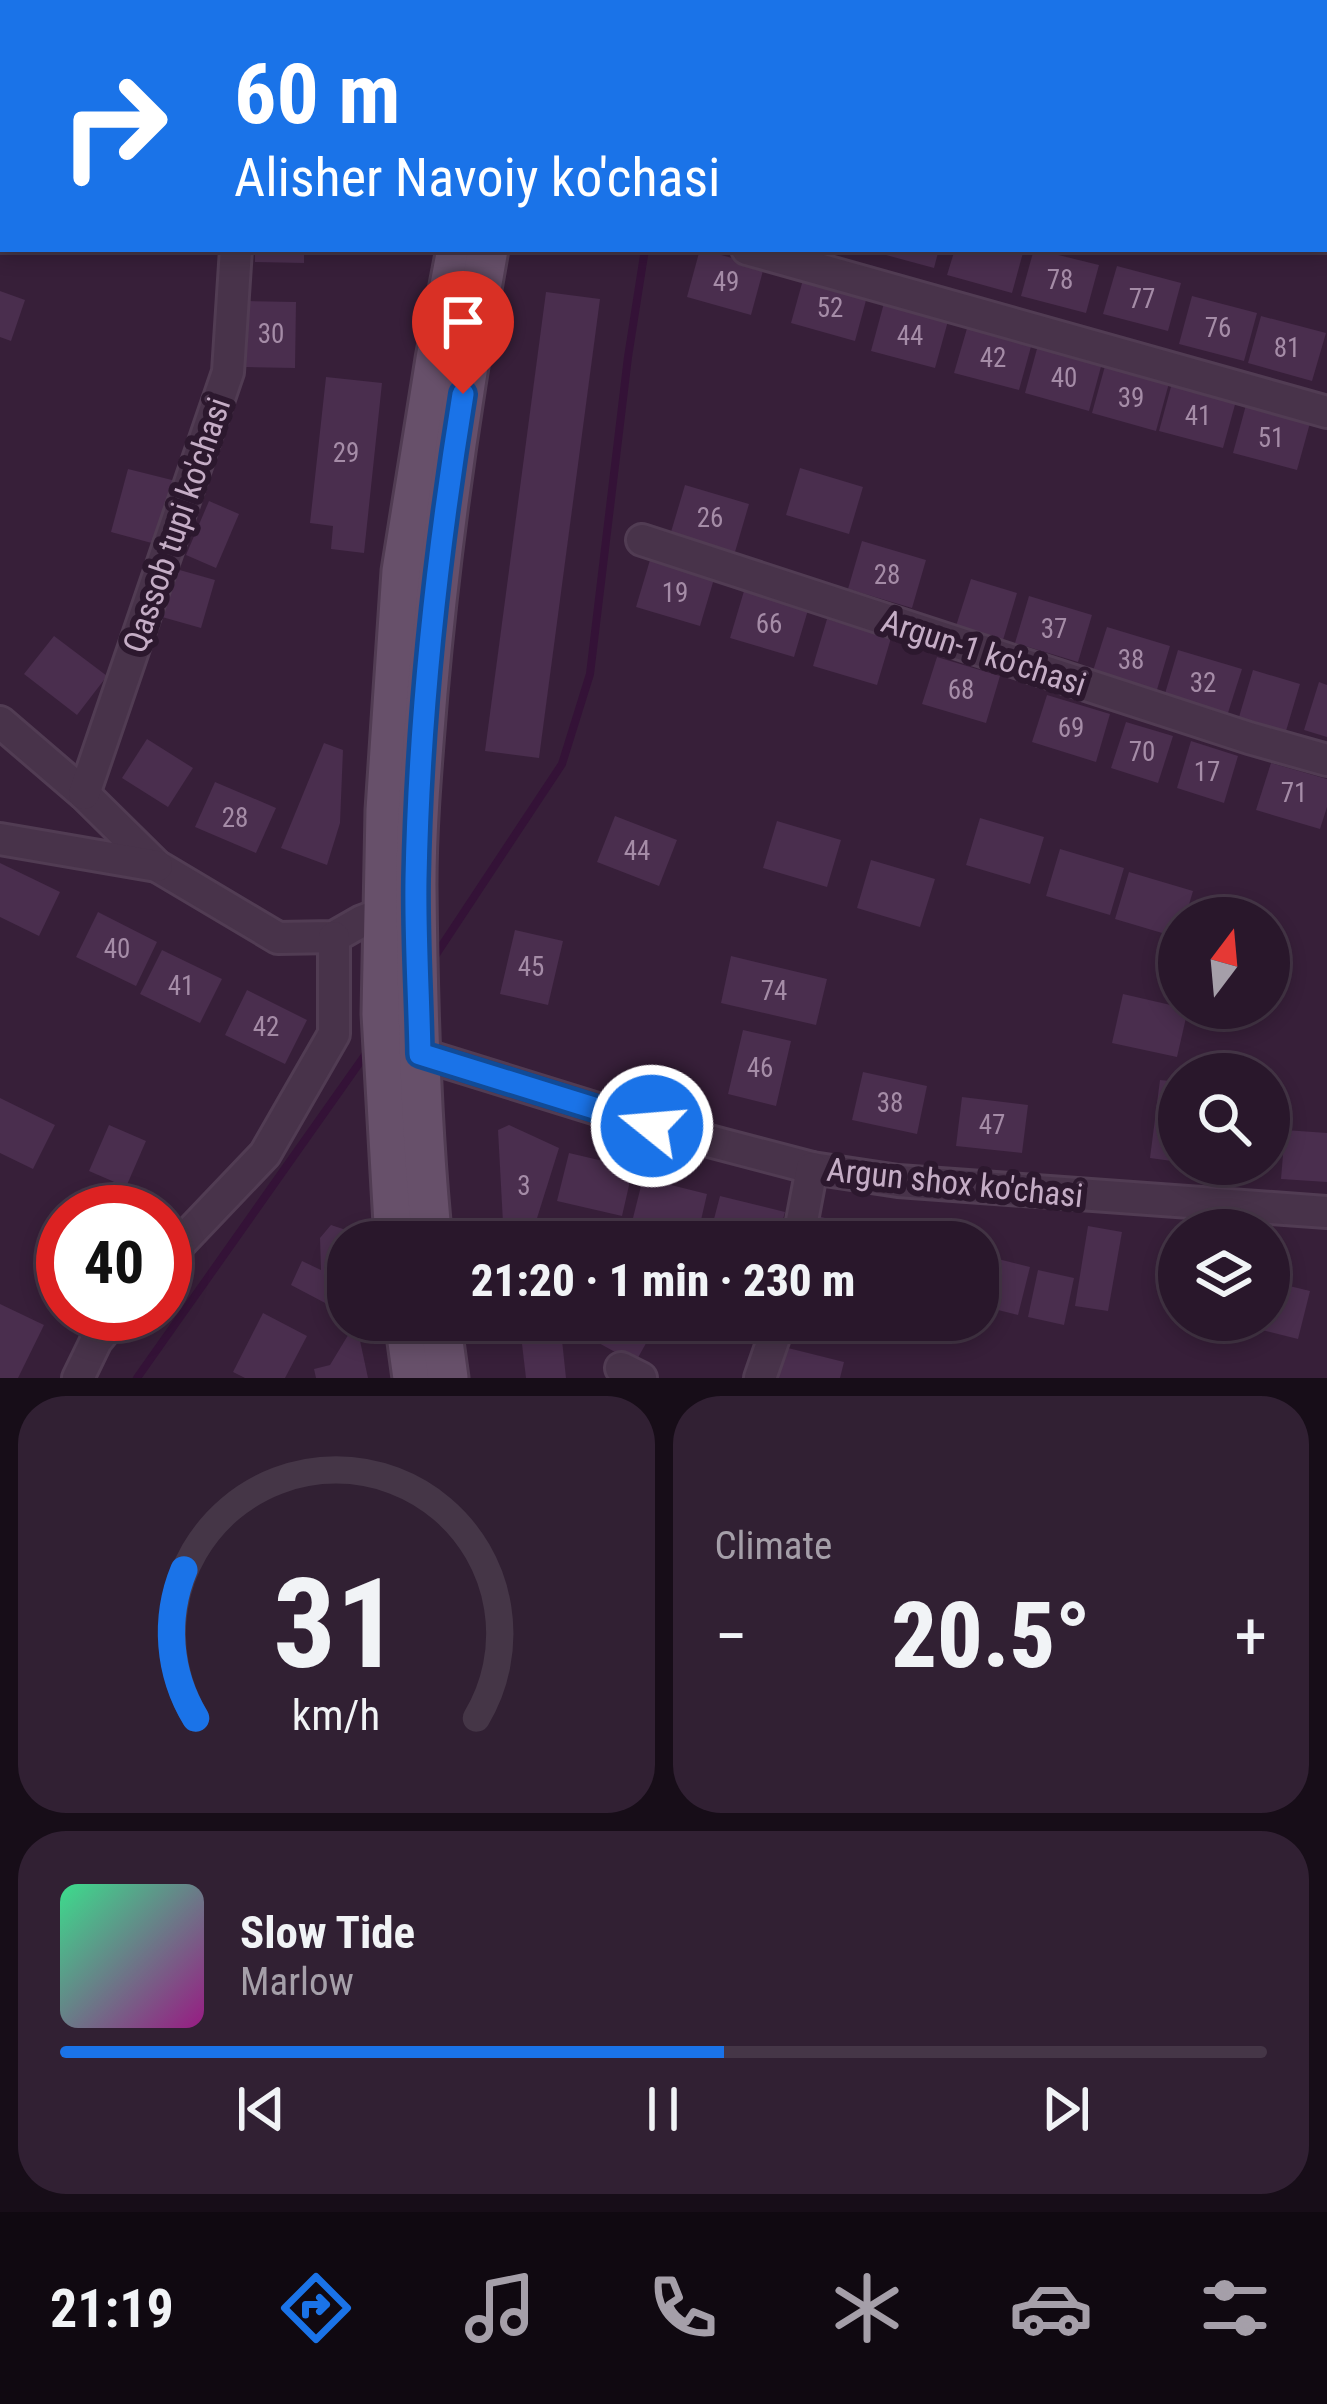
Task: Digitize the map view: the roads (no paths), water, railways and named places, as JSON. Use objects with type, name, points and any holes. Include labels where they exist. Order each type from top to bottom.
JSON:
[{"type":"main road","points":[[430,1221],[424,1167],[395,1040],[418,980],[400,906],[386,810],[403,571],[456,252]]},
{"type":"main road","points":[[395,1221],[400,906],[422,756],[443,529],[487,252]]},
{"type":"main road","points":[[408,1341],[413,1378]]},
{"type":"main road","points":[[443,1341],[448,1378]]},
{"type":"street","name":"Qassob tupi ko'chasi","points":[[84,794],[228,372],[236,252]]},
{"type":"street","points":[[758,252],[1327,412]]},
{"type":"street","name":"Argun-1 ko'chasi","points":[[642,540],[1327,760]]},
{"type":"street","points":[[0,722],[84,794],[157,866],[278,938],[334,937],[400,906]]},
{"type":"street","points":[[0,839],[157,866]]},
{"type":"street","points":[[192,1231],[266,1154],[334,1034],[334,937]]},
{"type":"street","name":"Argun shox ko'chasi","points":[[395,1040],[652,1126],[812,1168],[898,1181],[1327,1212]]},
{"type":"street","points":[[802,1221],[812,1168]]},
{"type":"street","points":[[78,1378],[96,1341]]},
{"type":"street","points":[[760,1378],[773,1341]]},
{"type":"waterway","points":[[431,962],[562,764],[590,674],[645,252]]},
{"type":"waterway","points":[[137,1378],[370,1048]]}]
